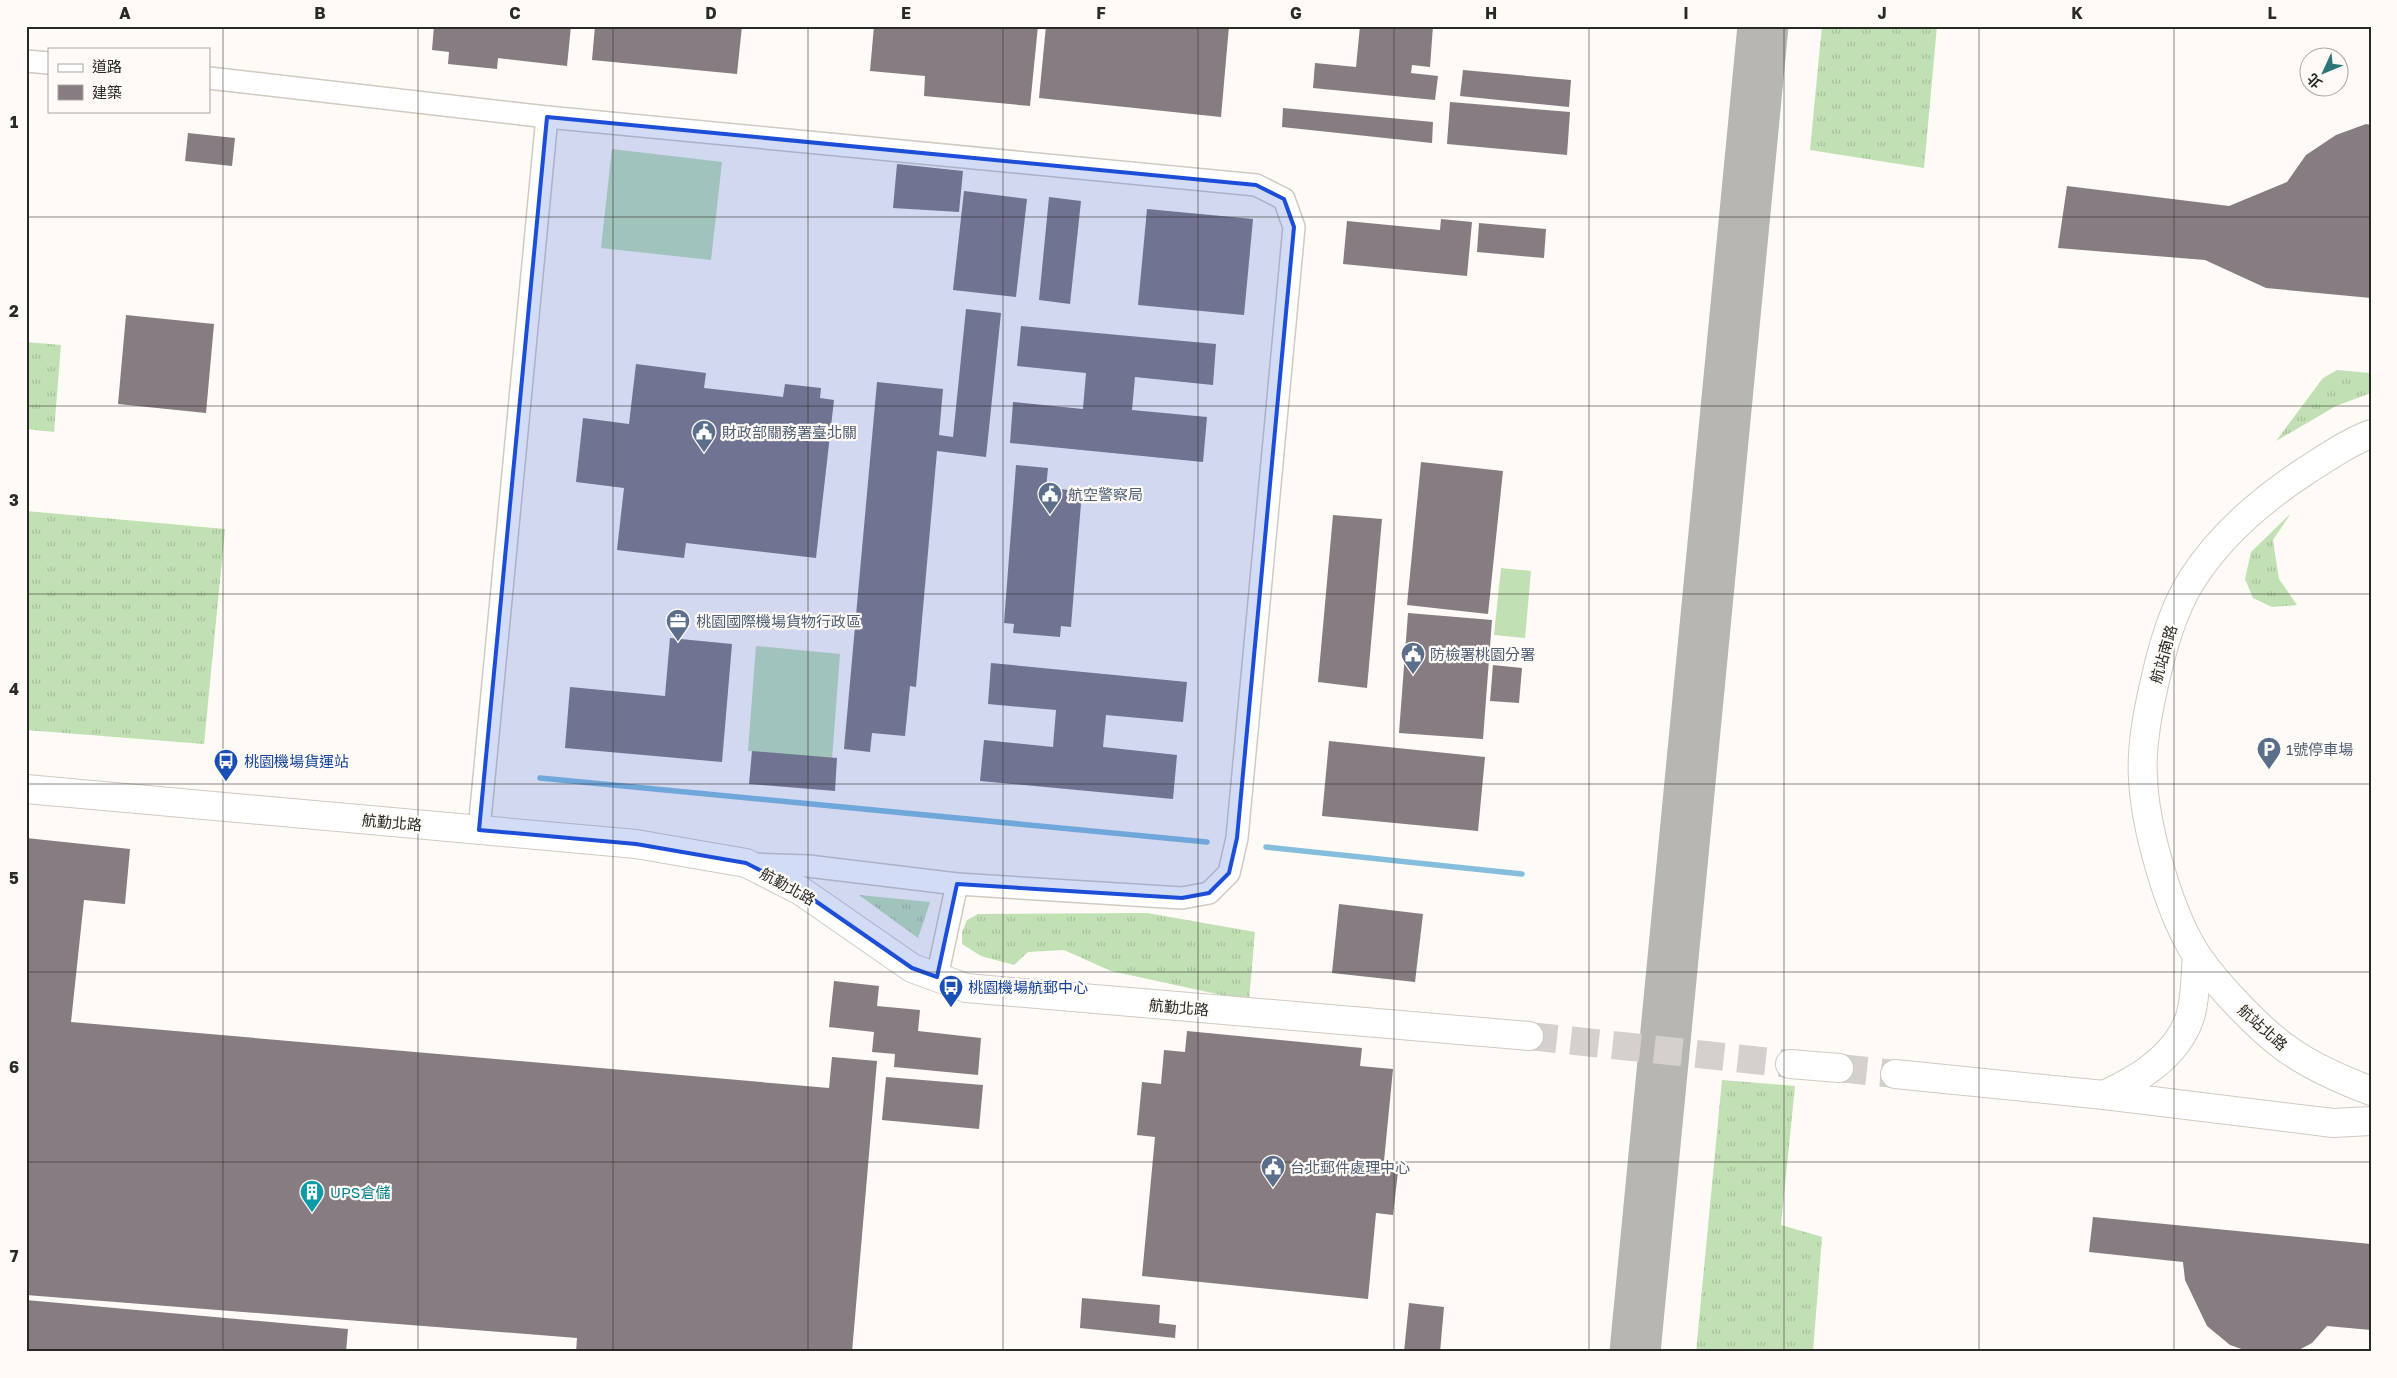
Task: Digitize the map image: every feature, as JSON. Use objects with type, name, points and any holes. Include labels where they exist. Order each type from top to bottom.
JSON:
[{"type":"street","points":[[26,61],[48,63]]},
{"type":"street","points":[[210,78],[547,117],[1256,185],[1284,199],[1294,227],[1237,838],[1229,874],[1209,893],[1182,898],[957,884],[808,866],[746,863]]},
{"type":"street","points":[[479,830],[547,117]]},
{"type":"street","name":"航站南路","points":[[2198,956],[2174,908],[2149,829],[2142,777],[2148,714],[2160,656],[2172,619],[2191,582],[2219,543],[2252,510],[2351,442],[2371,434]]},
{"type":"street","name":"航勤北路","points":[[26,789],[636,844],[746,863],[801,891],[912,968],[966,988],[1529,1036]]},
{"type":"street","points":[[937,977],[957,884]]},
{"type":"street","points":[[2104,1095],[2150,1070],[2176,1043],[2190,1017],[2198,956]]},
{"type":"street","name":"航站北路","points":[[2198,956],[2238,1004],[2286,1049],[2338,1078],[2371,1091]]},
{"type":"street","points":[[1790,1064],[1839,1068]]},
{"type":"street","points":[[1895,1074],[2104,1095],[2333,1123],[2371,1121]]},
{"type":"highlighted area","points":[[547,117],[1256,185],[1284,199],[1294,227],[1237,838],[1229,873],[1209,893],[1182,898],[957,884],[937,977],[912,968],[801,891],[746,863],[636,844],[479,830]]},
{"type":"green space","points":[[1822,26],[1937,26],[1924,168],[1810,150]]},
{"type":"green space","points":[[612,149],[722,162],[711,260],[601,248]]},
{"type":"green space","points":[[26,342],[61,345],[54,432],[26,429]]},
{"type":"green space","points":[[2337,370],[2371,373],[2371,393],[2336,406],[2276,441],[2323,378]]},
{"type":"green space","points":[[26,511],[225,529],[204,744],[26,730]]},
{"type":"green space","points":[[2291,513],[2273,540],[2279,579],[2297,605],[2272,607],[2253,598],[2245,579],[2251,552]]},
{"type":"green space","points":[[1501,568],[1531,571],[1525,638],[1494,635]]},
{"type":"green space","points":[[756,646],[840,654],[832,759],[748,751]]},
{"type":"green space","points":[[859,895],[930,902],[918,938]]},
{"type":"green space","points":[[1147,913],[1255,932],[1249,1001],[1111,971],[1064,950],[1028,952],[1014,965],[981,956],[962,944],[962,932],[967,920],[978,914]]},
{"type":"green space","points":[[1722,1080],[1795,1086],[1781,1225],[1822,1237],[1813,1352],[1696,1352]]},
{"type":"building","points":[[434,26],[571,26],[567,66],[498,58],[497,69],[448,64],[449,52],[432,50]]},
{"type":"building","points":[[595,26],[742,26],[737,74],[592,60]]},
{"type":"building","points":[[874,26],[1038,26],[1030,106],[924,96],[925,76],[870,71]]},
{"type":"building","points":[[1046,26],[1229,26],[1221,117],[1039,98]]},
{"type":"building","points":[[1360,26],[1433,26],[1430,67],[1412,65],[1411,73],[1438,76],[1435,100],[1313,88],[1315,63],[1356,67]]},
{"type":"building","points":[[1463,70],[1571,80],[1569,107],[1460,96]]},
{"type":"building","points":[[1450,102],[1570,112],[1567,155],[1447,144]]},
{"type":"building","points":[[1283,108],[1433,122],[1432,143],[1282,127]]},
{"type":"building","points":[[2366,124],[2371,125],[2371,298],[2266,288],[2205,260],[2058,248],[2067,186],[2229,206],[2287,182],[2306,155],[2336,135]]},
{"type":"building","points":[[188,133],[235,138],[232,166],[185,161]]},
{"type":"building","points":[[897,164],[963,171],[959,212],[893,208]]},
{"type":"building","points":[[964,191],[1027,199],[1016,297],[953,290]]},
{"type":"building","points":[[1049,197],[1081,201],[1070,304],[1039,300]]},
{"type":"building","points":[[1147,209],[1253,219],[1244,315],[1138,305]]},
{"type":"building","points":[[1441,219],[1472,222],[1467,276],[1343,264],[1347,221],[1440,230]]},
{"type":"building","points":[[1479,223],[1546,229],[1544,258],[1477,252]]},
{"type":"building","points":[[966,309],[1001,313],[986,457],[937,451],[916,687],[910,686],[905,736],[872,733],[870,752],[844,749],[877,382],[943,389],[939,435],[953,437]]},
{"type":"building","points":[[126,315],[214,324],[206,413],[118,404]]},
{"type":"building","points":[[1021,326],[1216,344],[1213,385],[1135,377],[1132,410],[1207,417],[1203,462],[1010,443],[1013,402],[1083,409],[1086,373],[1017,366]]},
{"type":"building","name":"財政部關務署臺北關","points":[[636,364],[706,373],[704,388],[783,397],[785,384],[821,388],[820,398],[834,400],[816,558],[686,543],[684,558],[617,550],[624,488],[576,482],[583,418],[629,424]]},
{"type":"building","points":[[1421,462],[1503,471],[1488,614],[1407,605]]},
{"type":"building","points":[[1016,465],[1048,468],[1046,488],[1082,491],[1071,627],[1061,626],[1060,637],[1013,633],[1014,624],[1004,623]]},
{"type":"building","points":[[1333,515],[1382,519],[1367,688],[1318,682]]},
{"type":"building","points":[[1408,613],[1492,620],[1483,739],[1399,733]]},
{"type":"building","points":[[670,638],[732,644],[722,762],[565,748],[570,687],[665,696]]},
{"type":"building","points":[[991,663],[1187,682],[1183,722],[1106,715],[1103,747],[1177,755],[1173,799],[980,781],[984,740],[1053,747],[1056,710],[988,704]]},
{"type":"building","points":[[1493,665],[1522,668],[1519,703],[1490,701]]},
{"type":"building","points":[[1329,741],[1485,757],[1478,831],[1322,816]]},
{"type":"building","points":[[752,751],[837,758],[835,791],[749,784]]},
{"type":"building","points":[[26,838],[130,849],[125,904],[84,900],[71,1022],[829,1088],[832,1057],[877,1061],[852,1352],[576,1352],[577,1338],[26,1295]]},
{"type":"building","points":[[1339,904],[1423,914],[1415,982],[1332,973]]},
{"type":"building","points":[[834,981],[879,986],[877,1006],[920,1010],[918,1031],[981,1038],[978,1075],[894,1067],[895,1054],[872,1052],[874,1032],[829,1027]]},
{"type":"building","name":"台北郵件處理中心","points":[[1187,1031],[1362,1048],[1360,1066],[1393,1069],[1384,1161],[1399,1163],[1393,1215],[1376,1213],[1368,1299],[1142,1276],[1155,1137],[1137,1135],[1142,1082],[1161,1084],[1164,1050],[1185,1052]]},
{"type":"building","points":[[886,1077],[983,1085],[979,1129],[882,1120]]},
{"type":"building","points":[[2093,1217],[2371,1244],[2371,1330],[2327,1326],[2312,1343],[2295,1352],[2250,1352],[2230,1345],[2207,1326],[2185,1280],[2183,1262],[2089,1252]]},
{"type":"building","points":[[1082,1298],[1160,1305],[1159,1323],[1176,1325],[1175,1338],[1080,1328]]},
{"type":"building","points":[[26,1300],[348,1329],[346,1352],[26,1352]]},
{"type":"building","points":[[1409,1303],[1444,1307],[1440,1352],[1404,1352]]},
{"type":"waterway","points":[[540,778],[1207,842]]},
{"type":"waterway","points":[[1266,847],[1522,874]]},
{"type":"taxiway","points":[[1635,1352],[1763,26]]},
{"type":"tunnel","points":[[1529,1036],[1790,1064]]},
{"type":"tunnel","points":[[1839,1068],[1895,1074]]},
{"type":"place","name":"財政部關務署臺北關","points":[[704,453]]},
{"type":"place","name":"航空警察局","points":[[1050,515]]},
{"type":"place","name":"桃園國際機場貨物行政區","points":[[678,642]]},
{"type":"place","name":"防檢署桃園分署","points":[[1413,675]]},
{"type":"place","name":"1號停車場","points":[[2269,770]]},
{"type":"place","name":"桃園機場貨運站","points":[[226,782]]},
{"type":"place","name":"桃園機場航郵中心","points":[[951,1008]]},
{"type":"place","name":"台北郵件處理中心","points":[[1273,1188]]},
{"type":"place","name":"UPS倉儲","points":[[312,1213]]}]
